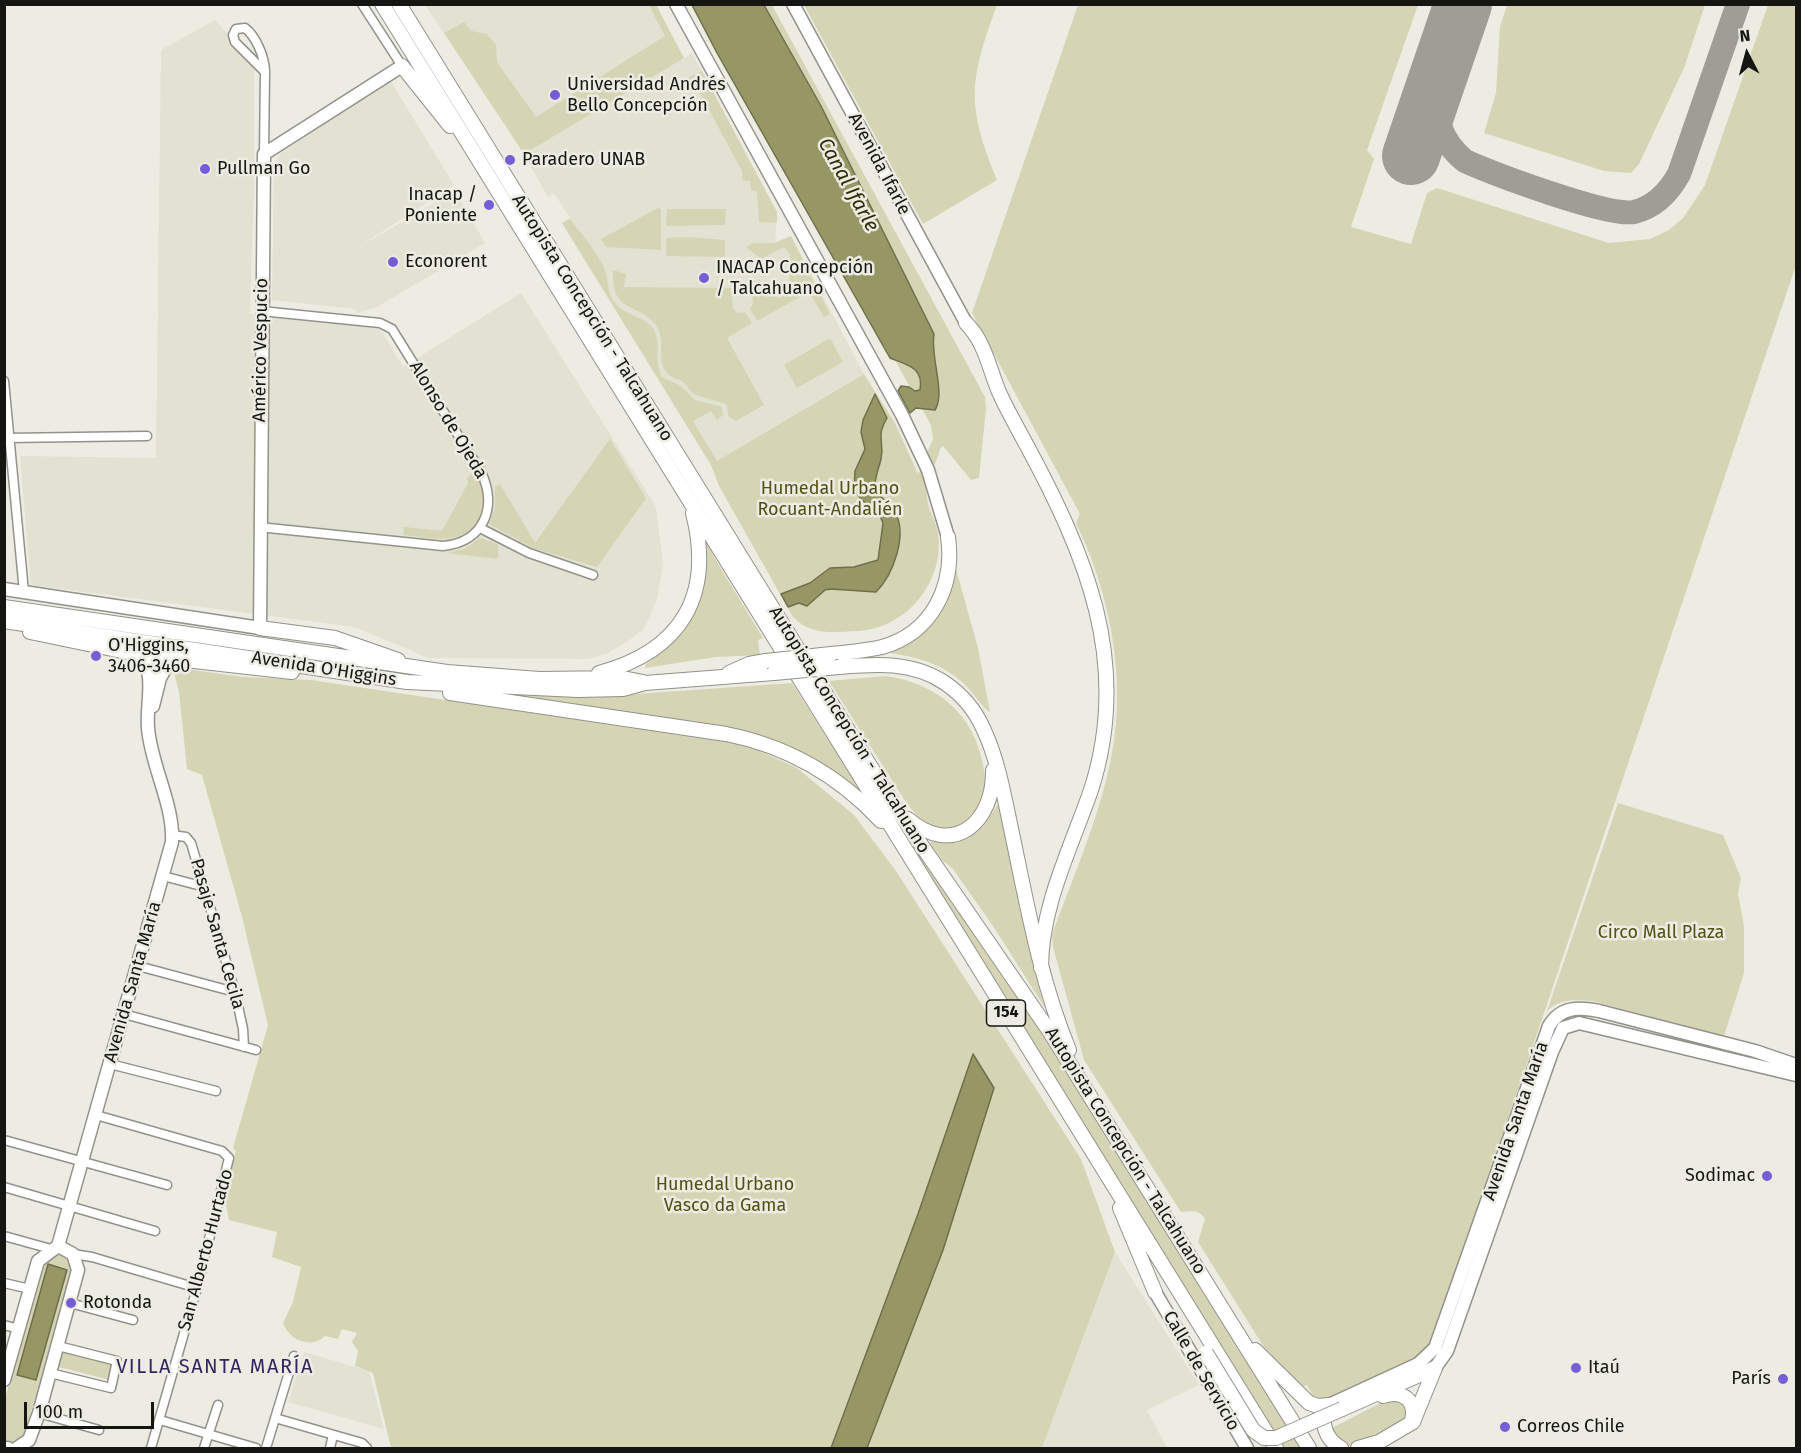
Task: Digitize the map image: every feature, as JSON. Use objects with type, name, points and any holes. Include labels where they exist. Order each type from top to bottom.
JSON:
[{"type":"main road","name":"Autopista Concepción - Talcahuano","points":[[382,4],[1276,1449]]},
{"type":"main road","name":"Autopista Concepción - Talcahuano","points":[[399,4],[898,811],[998,953],[1081,1080],[1309,1449]]},
{"type":"main road","points":[[402,66],[434,108],[472,149]]},
{"type":"main road","points":[[966,323],[982,346],[1004,403],[1078,549],[1096,603],[1103,641],[1106,704],[1101,750],[1090,790],[1046,917],[1041,968]]},
{"type":"main road","points":[[573,679],[626,666],[644,657],[669,637],[682,619],[693,597],[699,562],[696,525],[687,497]]},
{"type":"main road","points":[[770,667],[831,654],[886,646],[906,637],[924,623],[939,602],[950,566],[948,537]]},
{"type":"main road","name":"Avenida O'Higgins","points":[[4,607],[422,669],[505,677],[623,678],[645,683]]},
{"type":"main road","points":[[4,622],[53,639],[141,655],[270,671],[330,670]]},
{"type":"main road","name":"Avenida O'Higgins","points":[[4,622],[407,682],[569,690],[623,689],[645,683],[722,676],[770,667],[839,668],[892,665],[920,670],[937,678],[968,703],[984,730],[991,750]]},
{"type":"main road","points":[[260,628],[342,640],[422,669]]},
{"type":"main road","points":[[407,682],[443,692],[726,734],[761,742],[798,757],[829,776],[875,814],[902,844]]},
{"type":"main road","points":[[991,750],[1041,968],[1081,1080]]},
{"type":"main road","points":[[898,811],[917,826],[936,834],[956,834],[974,826],[983,815],[991,796],[993,775],[991,750]]},
{"type":"main road","points":[[1110,1181],[1137,1255],[1155,1292]]},
{"type":"main road","points":[[1143,1234],[1176,1302],[1206,1353],[1253,1430],[1264,1438],[1276,1438],[1338,1409],[1387,1395],[1401,1394],[1409,1400],[1413,1408],[1410,1424]]},
{"type":"main road","points":[[1232,1321],[1256,1352],[1288,1380],[1305,1400],[1318,1406],[1338,1409]]},
{"type":"main road","points":[[1341,1449],[1333,1442],[1324,1428],[1324,1415],[1435,1368]]},
{"type":"main road","points":[[1358,1449],[1376,1445],[1410,1424],[1417,1415],[1435,1368]]},
{"type":"main road","points":[[1276,1449],[1284,1441],[1338,1409]]},
{"type":"street","points":[[264,154],[402,66],[362,4]]},
{"type":"street","points":[[676,4],[902,415],[928,470],[948,537]]},
{"type":"street","name":"Avenida Ifarle","points":[[793,4],[966,323]]},
{"type":"street","name":"Américo Vespucio","points":[[260,628],[261,311],[266,72],[251,33],[244,28],[236,29],[233,35],[235,42],[266,72]]},
{"type":"street","name":"Alonso de Ojeda","points":[[261,311],[380,323],[392,329],[485,480],[490,504],[480,528]]},
{"type":"street","points":[[4,381],[7,438],[24,592]]},
{"type":"street","points":[[7,438],[147,436]]},
{"type":"street","points":[[259,527],[443,546],[465,541],[480,528],[529,553],[593,575]]},
{"type":"street","name":"Avenida O'Higgins","points":[[4,590],[260,628]]},
{"type":"street","name":"Avenida Santa María","points":[[4,1380],[7,1358],[20,1329],[38,1261],[55,1248],[70,1206],[164,876],[172,835],[149,732],[149,669],[141,655]]},
{"type":"street","points":[[149,715],[163,672],[171,659]]},
{"type":"street","name":"Pasaje Santa Cecila","points":[[172,835],[190,841],[236,992],[244,1047]]},
{"type":"street","points":[[164,876],[205,887]]},
{"type":"street","points":[[138,966],[236,992]]},
{"type":"street","name":"Avenida Santa María","points":[[1338,1409],[1418,1364],[1436,1348],[1549,1026],[1559,1014],[1575,1008],[1599,1011],[1755,1051],[1797,1065]]},
{"type":"street","points":[[124,1014],[256,1050]]},
{"type":"street","name":"Avenida Santa María","points":[[1435,1368],[1447,1351],[1552,1052],[1563,1028],[1580,1023],[1797,1075]]},
{"type":"street","points":[[110,1064],[216,1091]]},
{"type":"street","name":"San Alberto Hurtado","points":[[96,1115],[222,1151],[228,1155],[229,1163],[197,1288],[151,1449]]},
{"type":"street","points":[[4,1140],[167,1185]]},
{"type":"street","points":[[4,1187],[155,1231]]},
{"type":"street","points":[[4,1236],[92,1257],[197,1288]]},
{"type":"street","points":[[21,1448],[29,1440],[39,1413],[70,1303],[78,1270],[73,1254]]},
{"type":"street","points":[[4,1283],[30,1289]]},
{"type":"street","name":"Calle de Servicio","points":[[1155,1292],[1247,1449]]},
{"type":"street","points":[[70,1303],[133,1320]]},
{"type":"street","points":[[4,1325],[20,1329]]},
{"type":"street","points":[[50,1373],[111,1388],[117,1361],[58,1346]]},
{"type":"street","points":[[269,1448],[275,1418],[294,1356]]},
{"type":"street","points":[[204,1449],[218,1405]]},
{"type":"street","points":[[39,1413],[99,1430]]},
{"type":"street","points":[[275,1418],[362,1443],[367,1449]]},
{"type":"street","points":[[160,1420],[256,1449]]},
{"type":"street","points":[[330,1449],[333,1435]]},
{"type":"shaded area","name":"INACAP Concepción / Talcahuano","points":[[425,5],[656,5],[684,58],[692,53],[777,212],[775,242],[791,236],[864,374],[711,465],[562,223],[570,218],[554,193],[548,197],[511,132]]},
{"type":"shaded area","points":[[215,20],[254,61],[254,190],[250,314],[370,323],[383,333],[403,367],[521,293],[656,507],[663,564],[657,600],[643,630],[628,641],[606,654],[587,659],[428,658],[355,627],[31,585],[20,456],[156,458],[161,50]]},
{"type":"shaded area","points":[[390,80],[454,185],[357,248],[455,191],[485,243],[377,307],[356,313],[356,309],[272,300],[274,165],[280,154]]},
{"type":"shaded area","points":[[1115,1252],[1199,1385],[1147,1410],[1167,1448],[1042,1448]]},
{"type":"shaded area","points":[[304,1352],[369,1371],[384,1429],[288,1402]]},
{"type":"green space","points":[[649,5],[656,5],[684,58],[524,154],[444,33],[464,22],[471,31],[487,34],[496,45],[497,62],[536,117],[665,36]]},
{"type":"green space","name":"Humedal Urbano Rocuant-Andalién","points":[[697,5],[772,5],[985,397],[986,409],[979,478],[971,480],[943,446],[940,449],[927,492],[929,507],[938,533],[939,551],[935,569],[918,600],[906,612],[891,622],[875,628],[823,632],[807,627],[793,617],[719,486],[711,465],[562,223],[570,219],[593,249],[606,273],[609,292],[618,306],[652,327],[657,337],[658,366],[662,377],[681,386],[695,400],[722,407],[723,415],[717,420],[711,411],[693,421],[717,461],[864,374],[895,423],[918,474],[933,439],[931,425]]},
{"type":"green space","points":[[804,5],[997,5],[981,54],[975,92],[980,131],[997,180],[923,224]]},
{"type":"green space","points":[[1078,5],[1418,5],[1367,150],[1374,159],[1351,227],[1411,244],[1427,193],[1437,188],[1609,243],[1650,239],[1669,230],[1683,218],[1705,185],[1768,5],[1796,5],[1796,265],[1478,1209],[1425,1354],[1318,1406],[1307,1385],[1300,1388],[1272,1360],[1198,1242],[1205,1219],[1198,1212],[1181,1212],[1084,1060],[1053,947],[1052,935],[1093,826],[1106,781],[1115,728],[1116,668],[1112,637],[1098,578],[1076,523],[1080,514],[972,313]]},
{"type":"green space","points":[[1507,5],[1705,5],[1684,68],[1639,164],[1631,173],[1604,171],[1484,133],[1496,93],[1500,27]]},
{"type":"green space","points":[[702,71],[777,212],[777,223],[759,222],[757,191],[751,191],[750,181],[742,180],[742,171],[694,82],[685,86],[682,81]]},
{"type":"green space","points":[[658,208],[661,209],[661,250],[606,247],[601,239]]},
{"type":"green space","points":[[667,209],[726,209],[725,225],[666,226]]},
{"type":"green space","points":[[791,236],[830,314],[824,317],[809,292],[757,321],[750,309],[753,304],[751,287],[759,287],[760,291],[763,288],[778,298],[789,293],[790,254],[784,247],[761,259],[746,247],[754,243],[775,243]]},
{"type":"green space","points":[[690,237],[725,240],[725,257],[666,256],[666,238]]},
{"type":"green space","points":[[613,270],[626,274],[624,287],[731,288],[733,309],[738,313],[745,312],[752,323],[727,338],[764,405],[736,421],[728,416],[727,405],[696,395],[683,382],[669,375],[662,362],[660,336],[655,324],[641,312],[621,301],[613,284]]},
{"type":"green space","points":[[830,338],[843,362],[797,388],[784,365]]},
{"type":"green space","points":[[610,439],[646,498],[597,567],[533,548],[489,524],[495,508],[495,487],[500,484],[535,543]]},
{"type":"green space","points":[[475,471],[483,491],[484,501],[482,512],[471,529],[462,535],[445,539],[403,535],[404,527],[442,531],[468,483],[467,478]]},
{"type":"green space","points":[[705,536],[715,559],[763,638],[758,640],[760,655],[716,657],[645,668],[646,664],[667,648],[679,632]]},
{"type":"green space","points":[[480,538],[498,544],[498,559],[447,553],[464,549]]},
{"type":"green space","points":[[956,569],[978,648],[990,712],[956,677],[936,665],[903,655],[879,652],[911,639]]},
{"type":"green space","name":"Humedal Urbano Vasco da Gama","points":[[179,668],[243,677],[311,680],[747,745],[797,768],[854,815],[896,871],[1081,1159],[1115,1252],[1042,1448],[391,1448],[373,1373],[355,1366],[358,1351],[352,1342],[357,1333],[342,1329],[338,1339],[325,1336],[314,1342],[301,1341],[290,1334],[283,1323],[293,1302],[301,1267],[272,1257],[277,1232],[229,1220],[226,1205],[223,1205],[236,1151],[233,1148],[268,1025],[242,917],[202,775],[187,769],[179,692],[174,673],[177,673]]},
{"type":"green space","points":[[886,676],[919,685],[947,701],[968,725],[975,739],[983,766],[984,798],[976,813],[955,828],[938,829],[930,826],[907,804],[829,681]]},
{"type":"green space","points":[[806,679],[810,679],[1016,989],[1302,1448],[1282,1448]]},
{"type":"green space","points":[[792,683],[859,789],[782,744],[497,693],[622,695]]},
{"type":"green space","name":"Circo Mall Plaza","points":[[1618,803],[1723,835],[1741,878],[1738,894],[1744,925],[1744,973],[1724,1036],[1592,1001],[1563,1002],[1547,1011]]},
{"type":"green space","points":[[997,805],[1000,805],[1033,965],[1045,1008],[995,929],[953,869],[942,860],[929,842],[968,838],[984,826]]},
{"type":"green space","points":[[58,1254],[70,1262],[73,1277],[23,1438],[12,1444],[5,1444],[5,1399],[41,1266],[48,1257]]},
{"type":"green space","points":[[63,1351],[114,1364],[110,1380],[59,1367]]},
{"type":"green space","points":[[1390,1398],[1404,1400],[1407,1414],[1402,1423],[1347,1447],[1328,1430]]},
{"type":"water","name":"Canal Ifarle","points":[[692,5],[764,5],[821,106],[934,334],[939,394],[935,410],[916,408],[910,413],[898,391],[901,386],[915,391],[920,390],[921,382],[917,372],[908,365],[890,358]]},
{"type":"water","points":[[875,394],[887,418],[881,435],[882,453],[875,491],[893,509],[899,521],[899,543],[893,565],[876,592],[825,590],[807,606],[799,603],[788,607],[781,594],[810,583],[830,568],[854,567],[878,560],[883,523],[876,506],[865,503],[854,491],[855,471],[865,449],[861,432],[863,420]]},
{"type":"water","points":[[973,1054],[994,1088],[943,1250],[867,1448],[831,1448],[918,1214]]},
{"type":"water","points":[[48,1264],[67,1270],[36,1380],[17,1375]]},
{"type":"taxiway","points":[[1436,82],[1436,105],[1440,126],[1449,144],[1465,161],[1524,184],[1601,208],[1620,212],[1642,210],[1661,198],[1679,174],[1738,4]]},
{"type":"runway","points":[[1411,156],[1463,4]]},
{"type":"place","name":"Universidad Andrés Bello Concepción","points":[[555,95]]},
{"type":"place","name":"Paradero UNAB","points":[[510,160]]},
{"type":"place","name":"Pullman Go","points":[[205,169]]},
{"type":"place","name":"Inacap / Poniente","points":[[489,205]]},
{"type":"place","name":"Econorent","points":[[393,262]]},
{"type":"place","name":"INACAP Concepción / Talcahuano","points":[[704,278]]},
{"type":"place","name":"O'Higgins, 3406-3460","points":[[96,656]]},
{"type":"place","name":"Sodimac","points":[[1767,1176]]},
{"type":"place","name":"Rotonda","points":[[71,1303]]},
{"type":"place","name":"Itaú","points":[[1576,1368]]},
{"type":"place","name":"París","points":[[1783,1379]]},
{"type":"place","name":"Correos Chile","points":[[1505,1427]]},
{"type":"district","name":"VILLA SANTA MARÍA","points":[[215,1367]]}]
